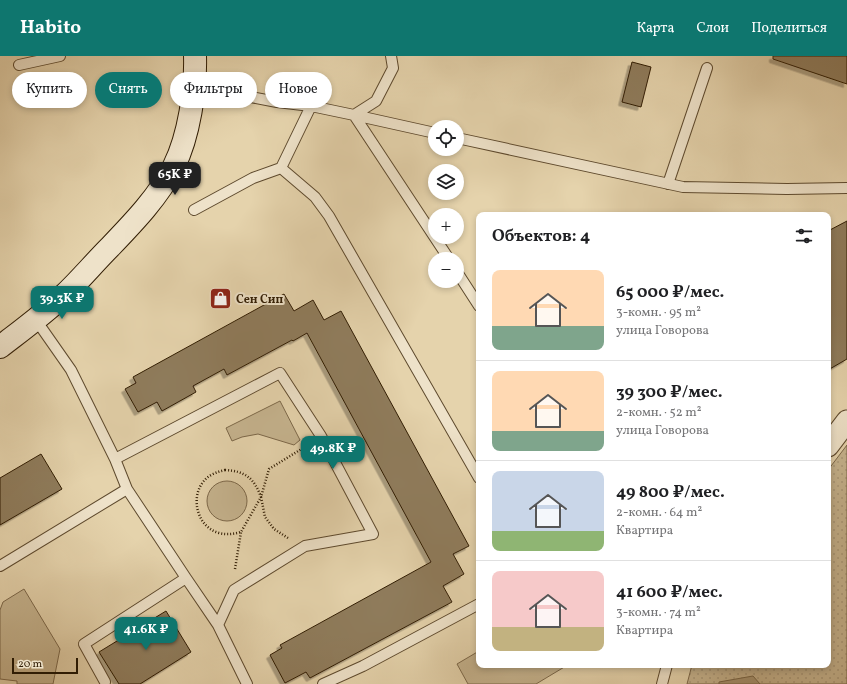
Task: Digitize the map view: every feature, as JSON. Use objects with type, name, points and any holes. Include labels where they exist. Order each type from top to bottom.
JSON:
[{"type":"main road","points":[[194,72],[195,56]]},
{"type":"main road","points":[[0,347],[36,320],[65,294],[124,232],[157,193],[174,167],[180,152],[190,108]]},
{"type":"street","points":[[831,442],[847,421]]},
{"type":"lane","points":[[20,65],[60,56]]},
{"type":"lane","points":[[354,115],[376,101],[393,68],[391,56]]},
{"type":"lane","points":[[668,184],[707,68]]},
{"type":"lane","points":[[194,210],[253,178],[281,168],[310,108]]},
{"type":"lane","points":[[321,108],[428,131]]},
{"type":"lane","points":[[354,115],[444,252]]},
{"type":"lane","points":[[464,140],[683,187],[787,189],[847,188]]},
{"type":"lane","points":[[281,168],[315,197],[328,216],[476,473]]},
{"type":"lane","points":[[464,283],[476,301]]},
{"type":"lane","points":[[36,320],[71,370],[115,459],[128,489],[218,625],[247,684]]},
{"type":"lane","points":[[115,459],[280,373],[321,436],[373,534],[305,546],[234,590],[218,625]]},
{"type":"lane","points":[[0,566],[128,489]]},
{"type":"lane","points":[[106,682],[84,644],[186,578]]},
{"type":"lane","points":[[323,684],[363,666],[476,606]]},
{"type":"lane","points":[[662,684],[666,668]]},
{"type":"path","points":[[234,590],[236,563],[241,532],[261,497],[269,469],[321,436]]},
{"type":"path","points":[[241,532],[230,535],[219,533],[210,528],[202,520],[197,510],[196,503],[198,492],[203,482],[212,474],[225,470],[236,470],[247,475],[257,486],[265,517],[274,529],[305,546]]},
{"type":"shaded area","points":[[280,401],[300,440],[294,445],[258,434],[242,437],[232,441],[226,428]]},
{"type":"shaded area","points":[[847,445],[847,684],[687,684],[691,668],[831,668],[831,466]]},
{"type":"shaded area","points":[[223,481],[231,481],[238,484],[244,490],[247,501],[244,512],[238,518],[231,521],[223,521],[216,518],[210,512],[207,505],[207,497],[210,490],[216,484]]},
{"type":"shaded area","points":[[24,589],[60,649],[53,684],[17,684],[17,681],[0,679],[0,610],[3,602]]},
{"type":"shaded area","points":[[476,653],[476,668],[563,668],[536,684],[468,684],[457,664]]},
{"type":"shaded area","points":[[753,676],[760,684],[719,684],[719,682]]},
{"type":"building","points":[[773,56],[847,56],[847,84],[773,59]]},
{"type":"building","points":[[632,62],[651,67],[641,107],[622,102]]},
{"type":"building","points":[[847,221],[847,359],[831,368],[831,229]]},
{"type":"building","points":[[284,294],[294,311],[313,300],[324,320],[341,311],[469,546],[453,554],[464,574],[443,586],[452,602],[310,678],[306,672],[285,683],[270,655],[282,648],[280,645],[431,562],[307,333],[227,375],[224,369],[193,386],[196,392],[162,411],[157,402],[138,412],[125,389],[136,383],[133,377]]},
{"type":"building","points":[[41,454],[62,489],[0,525],[0,478]]},
{"type":"building","points":[[166,611],[191,652],[140,684],[119,684],[99,652]]},
{"type":"place","name":"Сен Сип","points":[[221,299]]}]
